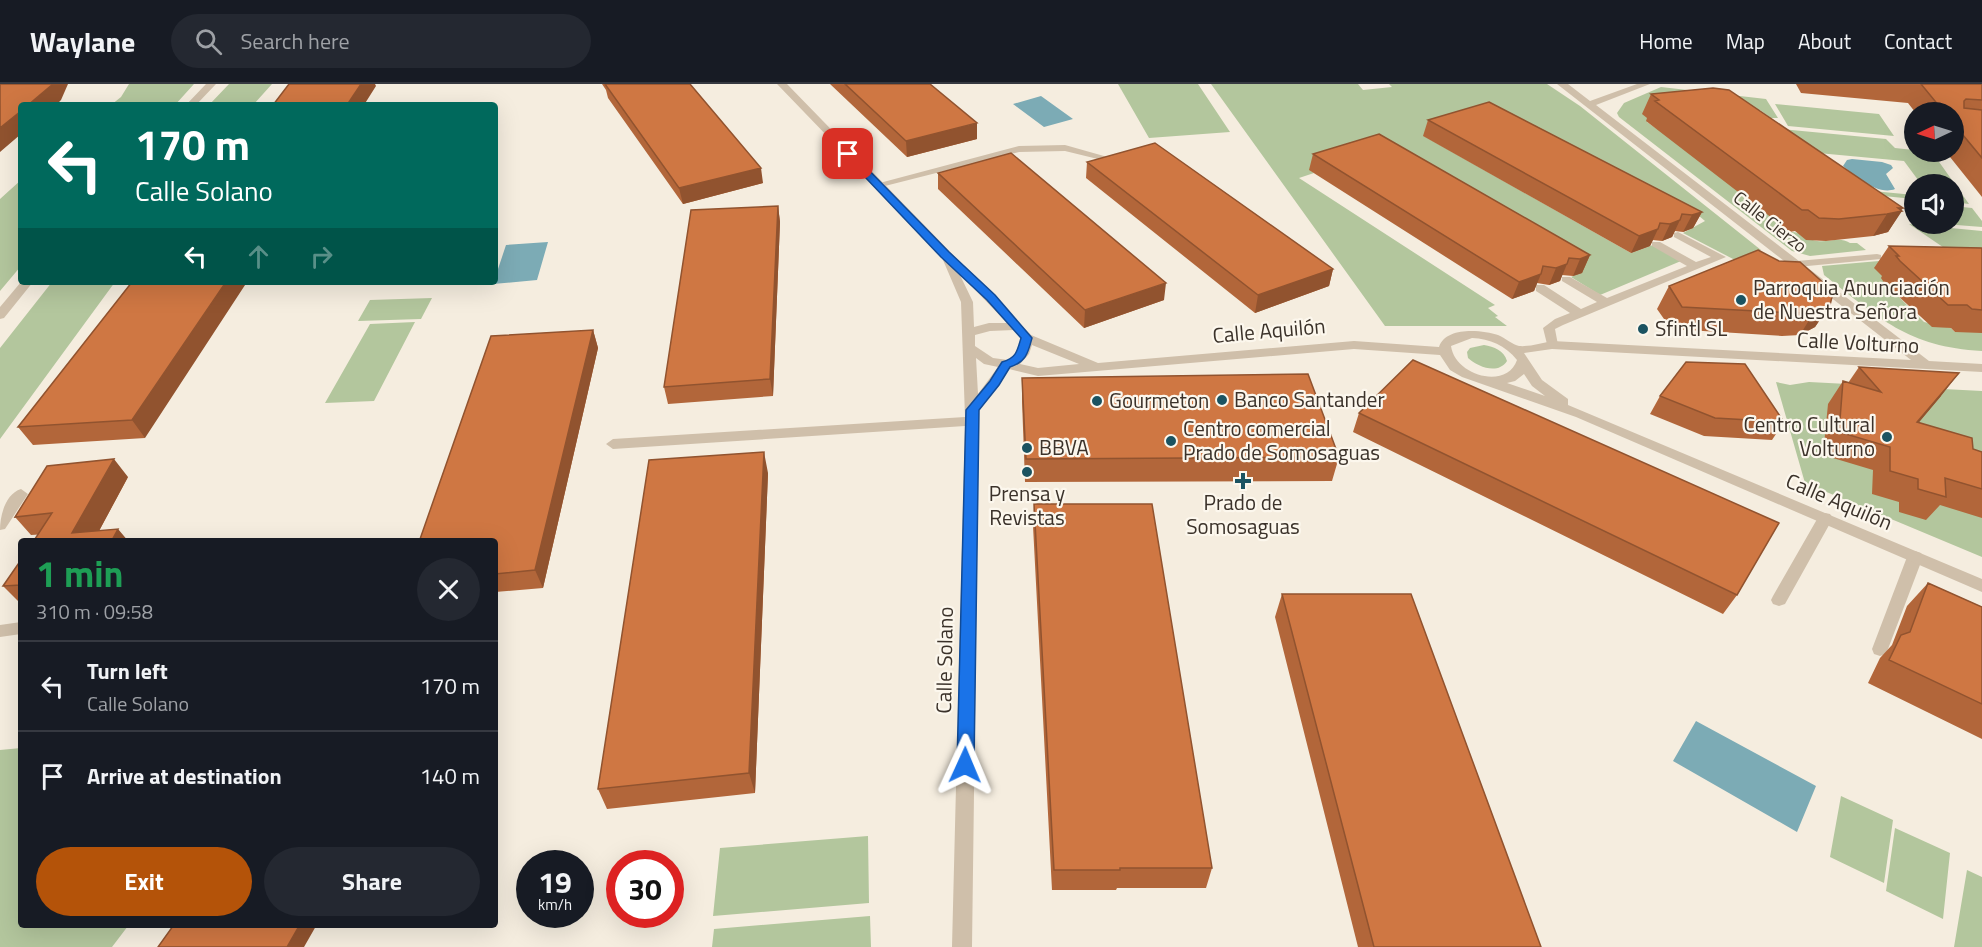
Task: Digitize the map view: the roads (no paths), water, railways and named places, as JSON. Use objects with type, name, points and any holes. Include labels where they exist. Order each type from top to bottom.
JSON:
[{"type":"street","points":[[194,102],[211,84]]},
{"type":"street","name":"Calle Solano","points":[[782,84],[945,255],[991,297],[1027,338]]},
{"type":"street","name":"Calle Cierzo","points":[[1562,84],[1591,104],[1927,366]]},
{"type":"street","points":[[1591,104],[1645,84]]},
{"type":"street","points":[[877,185],[1019,149],[1065,148],[1106,158]]},
{"type":"street","points":[[1552,345],[1549,328],[1720,257],[1678,234]]},
{"type":"street","points":[[1656,244],[1696,267]]},
{"type":"street","name":"Calle Solano","points":[[945,255],[967,302],[972,415],[962,947]]},
{"type":"street","points":[[1797,264],[1877,257]]},
{"type":"street","points":[[1566,279],[1606,303]]},
{"type":"street","points":[[0,315],[25,285]]},
{"type":"street","points":[[1540,288],[1580,314]]},
{"type":"street","points":[[1009,364],[989,361],[968,340],[989,327],[1015,326]]},
{"type":"street","points":[[1444,351],[1445,345],[1451,339],[1471,334],[1496,339],[1520,355],[1523,368],[1519,374],[1511,378],[1487,380]]},
{"type":"street","points":[[613,444],[972,415],[1009,364],[1022,355],[1027,338]]},
{"type":"street","name":"Calle Aquilón","points":[[1027,338],[1097,367]]},
{"type":"street","name":"Calle Aquilón","points":[[1009,364],[1038,372],[1354,345],[1444,351],[1447,359],[1462,372],[1581,414],[1982,586]]},
{"type":"street","name":"Calle Volturno","points":[[1520,355],[1552,345],[1982,368]]},
{"type":"street","name":"Calle Aquilón","points":[[1520,355],[1538,384],[1581,414]]},
{"type":"street","points":[[0,525],[21,494]]},
{"type":"street","points":[[1779,600],[1825,518]]},
{"type":"street","points":[[1880,649],[1915,556]]},
{"type":"street","points":[[0,631],[18,628]]},
{"type":"water","points":[[1041,96],[1073,119],[1044,127],[1013,104]]},
{"type":"water","points":[[1847,160],[1891,165],[1893,168],[1886,174],[1895,189],[1881,190],[1860,180],[1843,166]]},
{"type":"water","points":[[548,242],[537,280],[498,284],[498,269],[506,245]]},
{"type":"water","points":[[1696,721],[1816,786],[1797,832],[1673,761]]},
{"type":"place","name":"Parroquia Anunciación de Nuestra Señora","points":[[1741,300]]},
{"type":"place","name":"Sfintl SL","points":[[1643,329]]},
{"type":"place","name":"Banco Santander","points":[[1222,400]]},
{"type":"place","name":"Gourmeton","points":[[1097,401]]},
{"type":"place","name":"Centro Cultural Volturno","points":[[1887,437]]},
{"type":"place","name":"Centro comercial Prado de Somosaguas","points":[[1171,441]]},
{"type":"place","name":"BBVA","points":[[1027,448]]},
{"type":"place","name":"Prensa y Revistas","points":[[1027,472]]},
{"type":"place","name":"Prado de Somosaguas","points":[[1243,481]]}]
